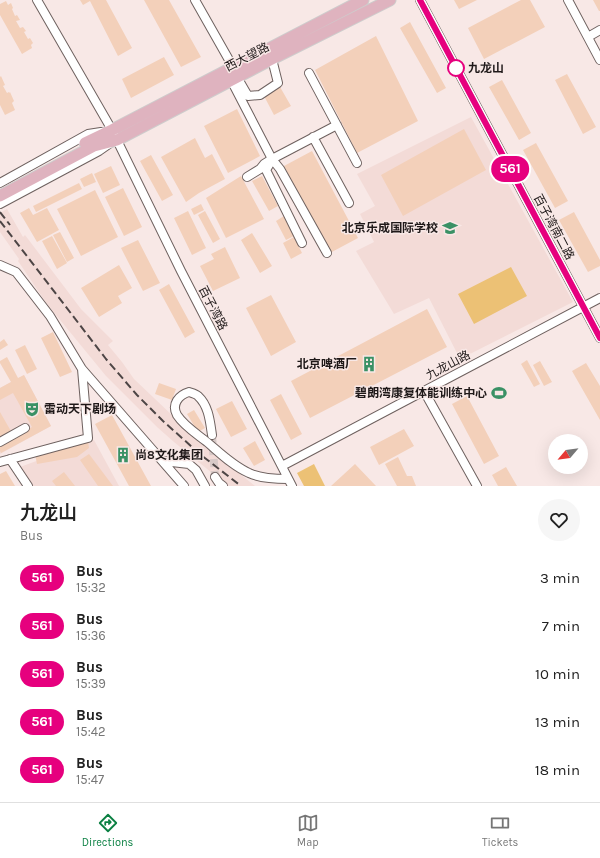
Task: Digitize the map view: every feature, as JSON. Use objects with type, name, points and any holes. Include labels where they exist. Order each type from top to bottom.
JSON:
[{"type":"main road","name":"西大望路","points":[[0,196],[114,135],[234,75],[363,0]]},
{"type":"main road","name":"西大望路","points":[[234,75],[272,59],[390,0]]},
{"type":"main road","name":"西大望路","points":[[0,190],[91,139],[114,135]]},
{"type":"street","name":"百子湾路","points":[[37,0],[114,135],[181,271],[290,482]]},
{"type":"street","points":[[195,0],[234,75],[272,159],[280,169],[327,253]]},
{"type":"street","name":"百子湾南二路","points":[[420,0],[600,338]]},
{"type":"street","points":[[568,0],[600,60]]},
{"type":"street","points":[[588,37],[600,30]]},
{"type":"street","points":[[234,75],[248,96],[260,95],[278,83],[272,59]]},
{"type":"street","points":[[309,73],[357,163]]},
{"type":"street","points":[[247,177],[272,159],[337,125]]},
{"type":"street","name":"西大望路","points":[[0,183],[88,134],[114,135]]},
{"type":"street","name":"西大望路","points":[[0,204],[99,151],[114,135]]},
{"type":"street","points":[[313,137],[349,203]]},
{"type":"street","points":[[272,159],[266,170],[302,242]]},
{"type":"street","points":[[0,265],[16,272],[50,316],[82,369],[184,486]]},
{"type":"street","name":"九龙山路","points":[[282,466],[600,298]]},
{"type":"street","points":[[0,462],[88,438],[82,369]]},
{"type":"street","points":[[424,391],[477,486]]},
{"type":"street","points":[[212,435],[208,412],[203,403],[198,396],[189,392],[183,394],[177,399],[175,406],[176,414],[183,423],[236,466],[250,474],[290,482]]},
{"type":"street","points":[[0,442],[25,428]]},
{"type":"street","points":[[10,459],[28,486]]},
{"type":"street","points":[[163,462],[189,464],[196,470],[205,486]]},
{"type":"street","points":[[215,477],[223,486]]},
{"type":"shaded area","name":"北京乐成国际学校","points":[[471,117],[573,302],[460,359],[429,298],[394,314],[356,251],[374,242],[360,214],[375,206],[357,174]]},
{"type":"shaded area","points":[[7,209],[23,237],[25,235],[81,309],[113,341],[108,345],[134,379],[174,417],[177,423],[255,486],[228,486],[157,427],[106,376],[47,304],[0,232],[0,213]]},
{"type":"shaded area","points":[[511,267],[527,296],[474,324],[458,294]]},
{"type":"shaded area","points":[[24,375],[51,426],[0,454],[0,388]]},
{"type":"shaded area","points":[[94,440],[119,486],[33,486],[20,467]]},
{"type":"shaded area","points":[[314,464],[325,486],[304,486],[297,473]]},
{"type":"building","points":[[80,0],[106,0],[132,48],[118,56],[90,1],[83,5]]},
{"type":"building","points":[[144,0],[169,0],[201,57],[181,67]]},
{"type":"building","points":[[454,0],[477,0],[459,9]]},
{"type":"building","points":[[521,0],[530,0],[545,27],[484,59],[468,28]]},
{"type":"building","points":[[593,0],[600,0],[600,11],[599,11]]},
{"type":"building","points":[[6,1],[8,5],[11,3],[15,16],[17,15],[20,20],[16,21],[20,28],[23,27],[26,31],[24,32],[28,39],[30,38],[33,43],[31,45],[32,48],[22,54],[0,15],[0,4]]},
{"type":"building","points":[[410,22],[446,88],[437,93],[400,28]]},
{"type":"building","points":[[376,36],[418,121],[357,153],[315,70]]},
{"type":"building","points":[[164,57],[174,75],[131,98],[122,79]]},
{"type":"building","points":[[567,74],[596,127],[583,134],[555,80]]},
{"type":"building","points":[[1,76],[5,85],[3,86],[7,93],[10,92],[14,101],[12,103],[15,110],[5,115],[0,105]]},
{"type":"building","points":[[502,80],[531,133],[519,140],[489,87]]},
{"type":"building","points":[[280,87],[291,106],[274,115],[264,96]]},
{"type":"building","points":[[237,109],[260,156],[228,173],[204,126]]},
{"type":"building","points":[[464,129],[486,170],[403,216],[381,175]]},
{"type":"building","points":[[195,138],[205,158],[212,154],[225,179],[186,202],[161,157]]},
{"type":"building","points":[[536,143],[568,201],[555,208],[523,150]]},
{"type":"building","points":[[312,151],[358,238],[330,253],[284,166]]},
{"type":"building","points":[[151,155],[173,195],[162,201],[140,161]]},
{"type":"building","points":[[111,166],[120,185],[103,193],[94,174]]},
{"type":"building","points":[[92,173],[96,182],[84,187],[80,179]]},
{"type":"building","points":[[241,176],[264,219],[226,238],[206,198]]},
{"type":"building","points":[[262,176],[278,206],[269,211],[252,181]]},
{"type":"building","points":[[79,183],[82,189],[36,212],[33,206]]},
{"type":"building","points":[[123,188],[142,227],[124,236],[105,197]]},
{"type":"building","points":[[95,190],[118,237],[81,256],[57,209]]},
{"type":"building","points":[[201,204],[204,210],[194,215],[191,209]]},
{"type":"building","points":[[29,208],[33,215],[47,208],[59,230],[37,242],[20,213]]},
{"type":"building","points":[[188,211],[206,248],[192,255],[174,218]]},
{"type":"building","points":[[205,211],[220,239],[213,243],[198,215]]},
{"type":"building","points":[[574,212],[600,260],[600,266],[588,272],[559,220]]},
{"type":"building","points":[[284,216],[294,236],[286,240],[276,221]]},
{"type":"building","points":[[60,232],[74,258],[67,262],[53,235]]},
{"type":"building","points":[[252,233],[272,266],[260,273],[241,240]]},
{"type":"building","points":[[52,236],[67,263],[57,269],[42,241]]},
{"type":"building","points":[[294,237],[302,253],[291,259],[283,243]]},
{"type":"building","points":[[138,240],[160,283],[143,291],[121,248]]},
{"type":"building","points":[[225,247],[240,278],[213,291],[200,266],[214,259],[211,254]]},
{"type":"building","points":[[119,265],[132,288],[118,296],[122,303],[99,317],[81,288]]},
{"type":"building","points":[[169,284],[195,332],[185,338],[159,290]]},
{"type":"building","points":[[271,295],[296,342],[271,356],[246,308]]},
{"type":"building","name":"北京啤酒厂","points":[[427,309],[447,347],[310,418],[291,381]]},
{"type":"building","points":[[53,332],[72,372],[60,377],[41,338]]},
{"type":"building","points":[[4,339],[8,345],[0,350],[0,342]]},
{"type":"building","points":[[25,345],[37,369],[27,374],[15,350]]},
{"type":"building","points":[[7,357],[18,378],[24,375],[51,426],[1,453],[0,445],[32,427],[13,393],[0,400],[0,388],[11,382],[0,363],[0,361]]},
{"type":"building","points":[[527,360],[540,384],[534,387],[521,364]]},
{"type":"building","points":[[540,361],[552,382],[544,386],[533,365]]},
{"type":"building","points":[[586,363],[600,386],[600,420],[572,371]]},
{"type":"building","points":[[159,383],[176,389],[172,400],[155,394]]},
{"type":"building","points":[[281,394],[302,434],[291,440],[270,400]]},
{"type":"building","points":[[467,396],[499,456],[484,464],[452,404]]},
{"type":"building","points":[[232,401],[247,429],[231,437],[216,409]]},
{"type":"building","points":[[194,410],[205,428],[198,432],[187,414]]},
{"type":"building","points":[[0,412],[12,433],[0,438]]},
{"type":"building","name":"尚8文化集团","points":[[112,415],[151,486],[129,486],[95,424]]},
{"type":"building","points":[[404,429],[414,446],[379,465],[370,447]]},
{"type":"building","points":[[88,441],[89,448],[77,457],[37,464],[35,454]]},
{"type":"building","points":[[255,441],[265,460],[254,466],[243,448]]},
{"type":"building","points":[[89,454],[113,486],[98,486],[80,460]]},
{"type":"building","points":[[398,457],[407,476],[412,476],[416,486],[397,486],[385,464]]},
{"type":"building","points":[[355,464],[376,486],[331,486]]},
{"type":"building","points":[[506,467],[517,486],[498,486],[492,475]]},
{"type":"building","points":[[6,471],[15,486],[0,486],[0,474]]},
{"type":"building","points":[[64,472],[75,486],[56,486],[52,481]]},
{"type":"tunnel","points":[[212,435],[215,477]]},
{"type":"railway","points":[[0,212],[10,225]]},
{"type":"railway","points":[[0,221],[106,359],[137,395],[201,455],[241,486]]},
{"type":"bus line","name":"561","points":[[420,0],[600,338]]},
{"type":"place","name":"九龙山","points":[[456,68]]},
{"type":"place","name":"北京乐成国际学校","points":[[450,228]]},
{"type":"place","name":"北京啤酒厂","points":[[369,364]]},
{"type":"place","name":"碧朗湾康复体能训练中心","points":[[499,393]]},
{"type":"place","name":"雷动天下剧场","points":[[32,409]]},
{"type":"place","name":"尚8文化集团","points":[[123,455]]}]
